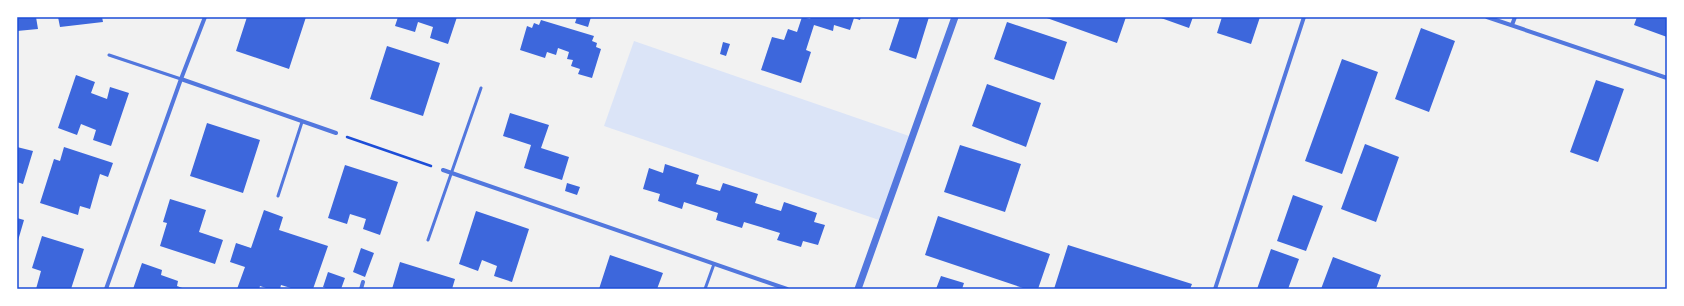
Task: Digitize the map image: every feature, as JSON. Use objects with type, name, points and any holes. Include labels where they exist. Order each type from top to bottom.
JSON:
[{"type":"street","points":[[106,289],[181,79],[205,17]]},
{"type":"street","points":[[858,289],[955,17]]},
{"type":"street","points":[[1216,289],[1304,17]]},
{"type":"street","points":[[1487,17],[1667,78]]},
{"type":"street","points":[[1512,26],[1515,17]]},
{"type":"street","points":[[181,79],[336,133]]},
{"type":"street","points":[[443,170],[787,289]]},
{"type":"street","points":[[360,289],[363,282]]},
{"type":"lane","points":[[109,55],[181,79]]},
{"type":"lane","points":[[428,240],[481,88]]},
{"type":"lane","points":[[278,196],[302,122]]},
{"type":"lane","points":[[705,289],[714,264]]},
{"type":"path","points":[[336,133],[443,170]]},
{"type":"shaded area","points":[[634,41],[912,137],[882,221],[604,126]]},
{"type":"building","points":[[17,17],[36,17],[38,29],[17,31]]},
{"type":"building","points":[[58,17],[102,17],[103,22],[60,27]]},
{"type":"building","points":[[247,17],[306,17],[289,69],[236,51]]},
{"type":"building","points":[[398,17],[457,17],[448,44],[430,38],[433,27],[418,22],[415,32],[395,26]]},
{"type":"building","points":[[577,17],[591,17],[588,27],[575,23]]},
{"type":"building","points":[[802,17],[810,19],[811,17],[861,17],[860,20],[854,18],[850,30],[834,25],[833,31],[814,25],[806,50],[811,52],[801,83],[761,70],[772,37],[784,40],[788,29],[797,32]]},
{"type":"building","points":[[900,17],[929,17],[916,59],[889,50]]},
{"type":"building","points":[[1044,17],[1126,17],[1117,43]]},
{"type":"building","points":[[1193,17],[1189,28],[1161,18]]},
{"type":"building","points":[[1222,17],[1260,17],[1251,44],[1217,33]]},
{"type":"building","points":[[1637,17],[1667,17],[1667,37],[1634,25]]},
{"type":"building","points":[[541,20],[594,36],[592,41],[597,43],[596,47],[601,49],[592,78],[578,74],[580,69],[571,66],[573,60],[567,59],[569,52],[558,48],[556,55],[547,52],[545,58],[520,50],[527,26],[532,28],[534,23],[539,25]]},
{"type":"building","points":[[1007,22],[1067,42],[1054,80],[994,59]]},
{"type":"building","points":[[1421,28],[1455,41],[1429,112],[1395,99]]},
{"type":"building","points":[[723,42],[730,44],[726,56],[720,54]]},
{"type":"building","points":[[387,46],[440,63],[423,116],[370,99]]},
{"type":"building","points":[[1342,59],[1378,72],[1342,174],[1305,161]]},
{"type":"building","points":[[76,75],[95,82],[91,93],[107,99],[110,87],[129,93],[111,146],[93,140],[96,130],[81,124],[77,135],[58,128]]},
{"type":"building","points":[[1596,80],[1624,89],[1598,162],[1570,152]]},
{"type":"building","points":[[987,84],[1041,103],[1026,147],[972,126]]},
{"type":"building","points":[[510,113],[549,125],[541,148],[569,157],[562,180],[524,168],[531,145],[503,136]]},
{"type":"building","points":[[207,123],[260,140],[243,193],[190,176]]},
{"type":"building","points":[[1365,144],[1399,157],[1376,222],[1341,209]]},
{"type":"building","points":[[960,145],[1021,164],[1005,212],[944,192]]},
{"type":"building","points":[[17,147],[33,151],[23,184],[17,182]]},
{"type":"building","points":[[64,147],[113,163],[108,177],[100,174],[90,209],[80,206],[78,215],[40,203],[54,159],[60,161]]},
{"type":"building","points":[[665,164],[699,175],[696,184],[720,191],[723,183],[758,194],[755,203],[781,211],[784,202],[817,213],[814,222],[825,225],[818,245],[803,241],[801,247],[777,240],[780,233],[744,222],[742,228],[716,220],[718,213],[684,202],[682,209],[658,201],[660,194],[643,189],[649,168],[663,173]]},
{"type":"building","points":[[345,165],[398,182],[380,235],[363,229],[366,219],[350,214],[347,224],[328,218]]},
{"type":"building","points":[[567,183],[580,187],[577,195],[565,191]]},
{"type":"building","points":[[1293,195],[1323,206],[1306,251],[1277,241]]},
{"type":"building","points":[[170,199],[206,210],[199,232],[223,240],[215,264],[160,246],[167,223],[163,222]]},
{"type":"building","points":[[264,210],[283,217],[279,230],[328,246],[313,289],[294,289],[281,285],[280,289],[269,289],[260,286],[259,289],[237,289],[245,267],[230,262],[236,243],[251,248]]},
{"type":"building","points":[[476,211],[529,229],[512,282],[494,276],[497,266],[482,260],[478,271],[459,264]]},
{"type":"building","points":[[938,216],[1050,254],[1038,289],[1026,289],[925,255]]},
{"type":"building","points":[[17,218],[24,220],[17,244]]},
{"type":"building","points":[[42,236],[84,249],[71,289],[36,289],[41,271],[32,268]]},
{"type":"building","points":[[1068,245],[1192,284],[1190,289],[1054,289]]},
{"type":"building","points":[[361,248],[374,253],[365,277],[353,272]]},
{"type":"building","points":[[1271,249],[1299,259],[1288,289],[1257,289]]},
{"type":"building","points":[[610,255],[663,273],[657,289],[599,289]]},
{"type":"building","points":[[1333,257],[1381,275],[1376,289],[1321,289]]},
{"type":"building","points":[[400,262],[455,279],[452,289],[392,289]]},
{"type":"building","points":[[142,263],[162,270],[161,275],[178,281],[177,286],[185,289],[133,289]]},
{"type":"building","points":[[328,272],[345,278],[341,289],[328,289],[323,287]]},
{"type":"building","points":[[941,276],[964,283],[962,289],[936,289]]}]
